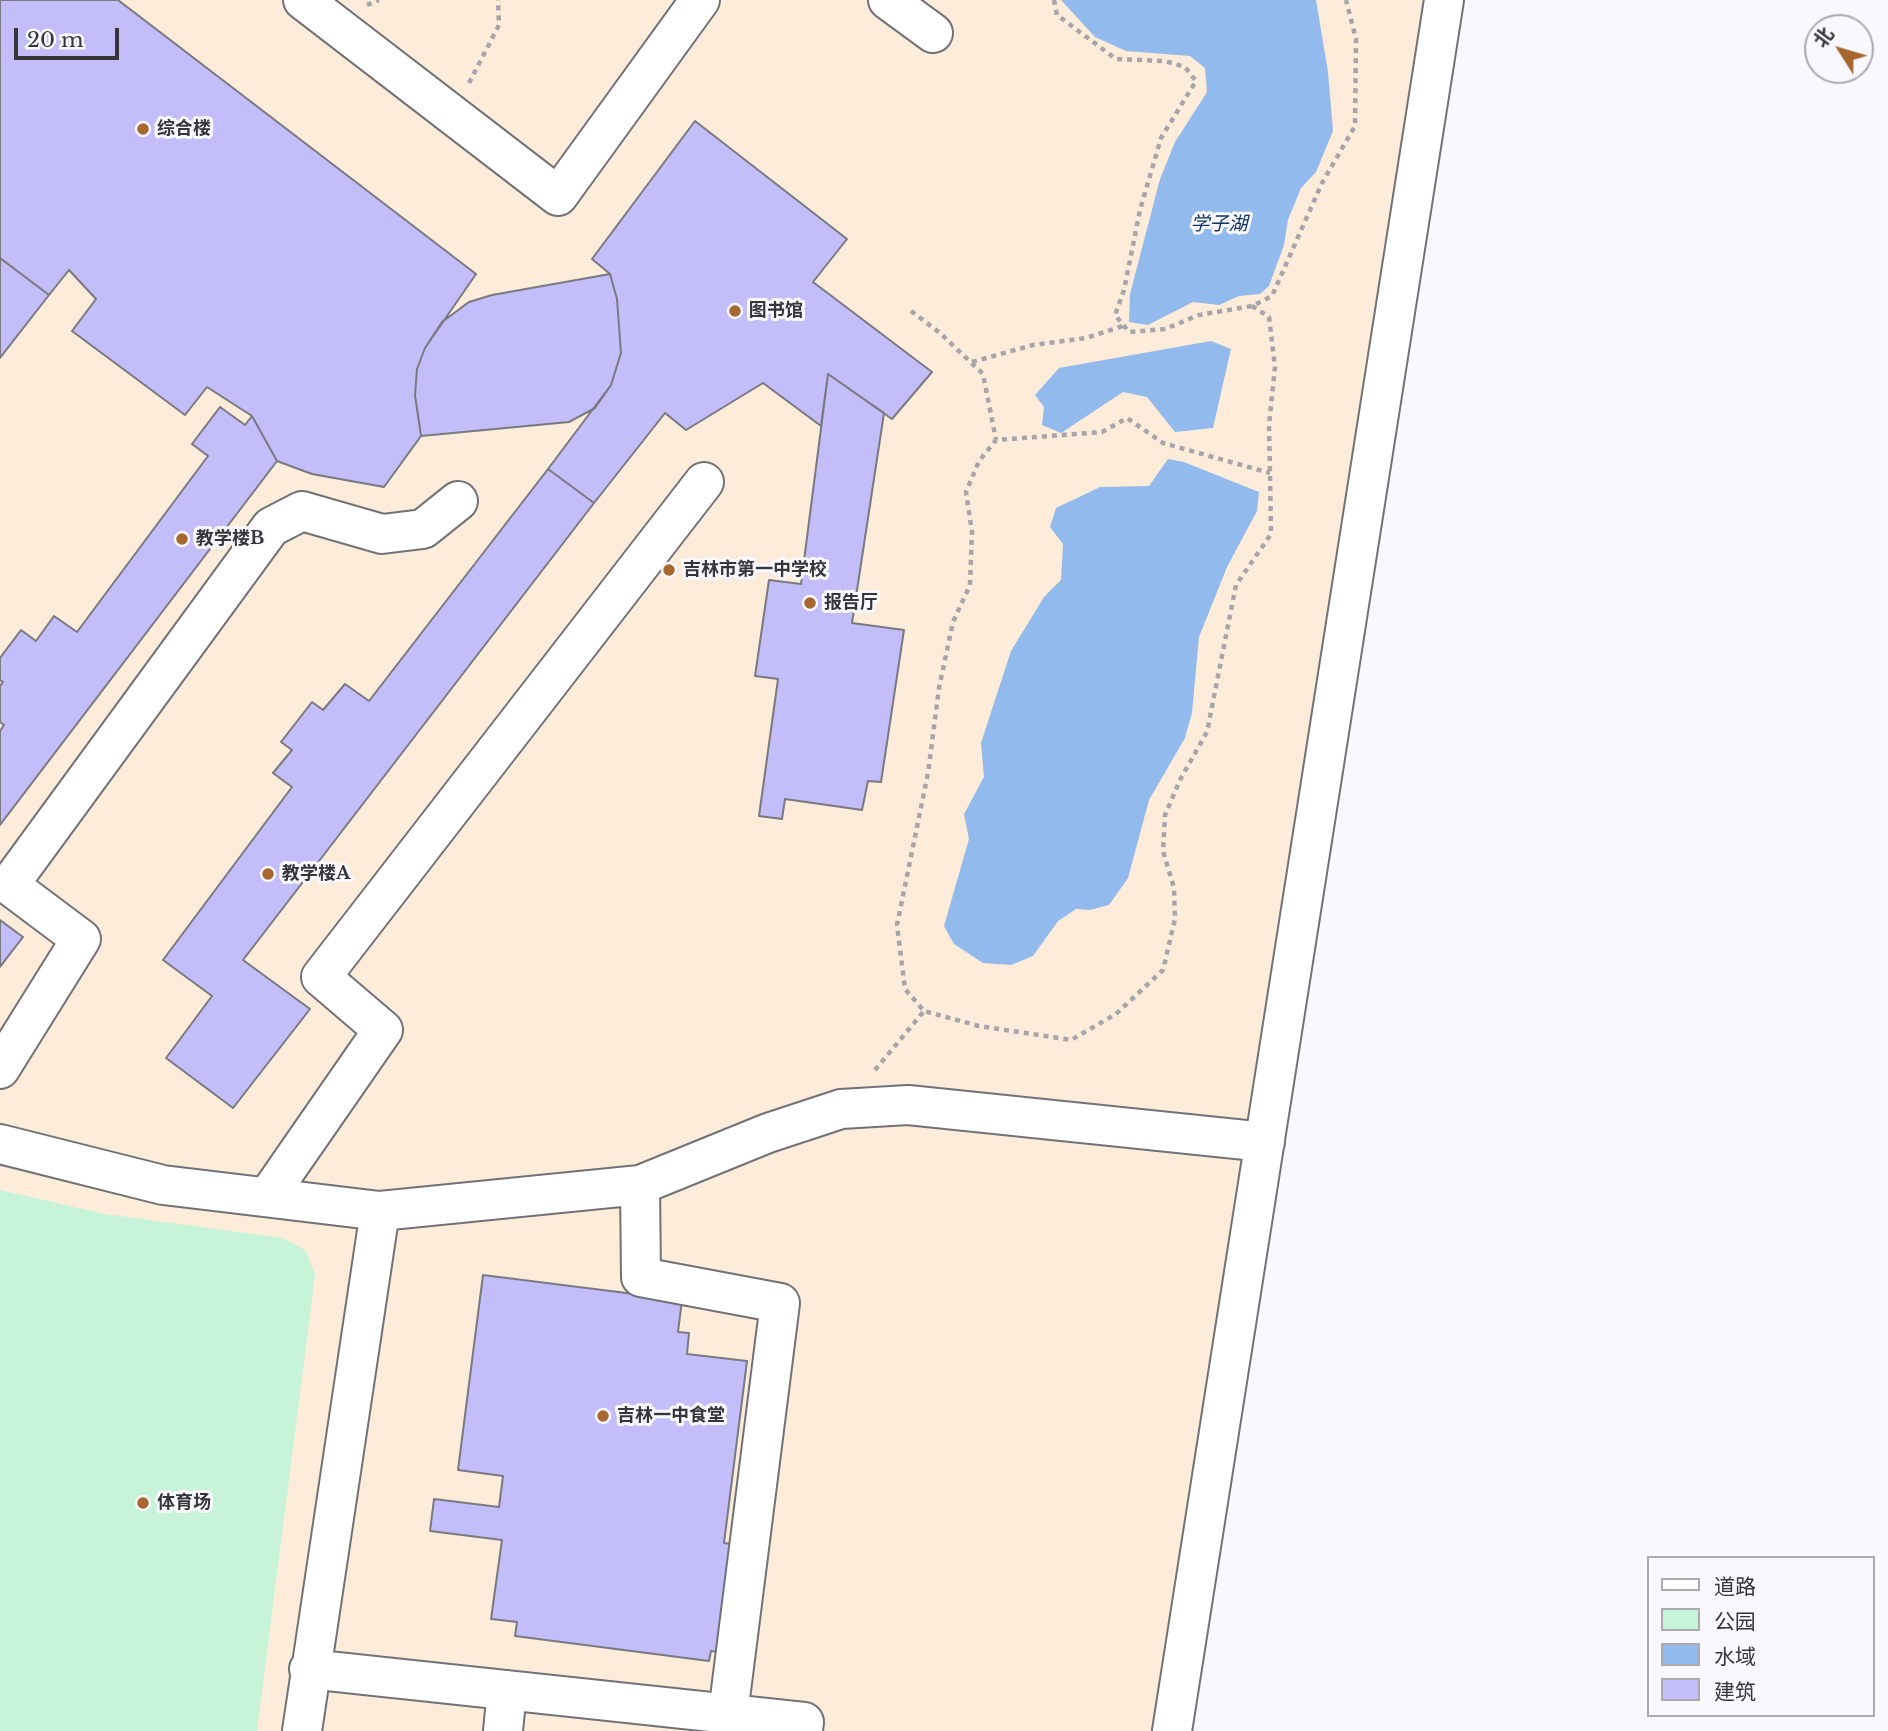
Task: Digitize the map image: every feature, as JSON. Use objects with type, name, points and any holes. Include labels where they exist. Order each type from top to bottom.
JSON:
[{"type":"street","points":[[303,0],[558,196],[700,0]]},
{"type":"street","points":[[888,0],[933,33]]},
{"type":"street","points":[[1172,1731],[1444,0]]},
{"type":"street","points":[[268,1196],[383,1030],[321,977],[704,482]]},
{"type":"street","points":[[0,1069],[81,939],[9,885],[271,527],[302,511],[382,534],[423,529],[458,501]]},
{"type":"street","points":[[0,1144],[163,1185],[380,1211],[640,1185],[768,1133],[841,1109],[908,1105],[1265,1142]]},
{"type":"street","points":[[640,1185],[641,1277],[780,1303],[728,1714]]},
{"type":"street","points":[[302,1731],[309,1669],[380,1211]]},
{"type":"street","points":[[309,1669],[804,1722],[803,1731]]},
{"type":"street","points":[[503,1731],[507,1690]]},
{"type":"path","points":[[451,113],[499,25],[498,0]]},
{"type":"path","points":[[1054,0],[1057,15],[1116,59],[1165,61],[1185,67],[1195,81],[1161,138],[1140,210],[1124,290],[1115,315],[1129,332],[1165,329],[1199,315],[1252,306],[1272,296],[1322,183],[1355,125],[1356,39],[1346,0]]},
{"type":"path","points":[[1252,306],[1269,317],[1275,367],[1269,425],[1270,473],[1271,534],[1236,585],[1208,732],[1181,778],[1165,815],[1163,851],[1174,888],[1175,919],[1163,970],[1116,1014],[1071,1040],[979,1026],[924,1011],[905,989],[897,925],[928,773],[939,688],[953,622],[970,585],[972,531],[966,492],[979,461],[996,440],[1102,432],[1127,418],[1164,443],[1270,473]]},
{"type":"path","points":[[911,311],[983,374],[996,440]]},
{"type":"path","points":[[971,363],[1033,345],[1086,338],[1124,326]]},
{"type":"path","points":[[841,1109],[924,1011]]},
{"type":"shaded area","name":"吉林市第一中学校","points":[[0,0],[1428,0],[1154,1731],[0,1731]]},
{"type":"green space","name":"体育场","points":[[0,1190],[105,1214],[283,1238],[306,1251],[315,1275],[257,1731],[0,1731]]},
{"type":"water","name":"学子湖","points":[[1061,0],[1316,0],[1328,72],[1333,131],[1316,172],[1301,188],[1288,220],[1284,245],[1269,286],[1260,294],[1239,296],[1219,305],[1193,302],[1148,325],[1129,322],[1130,294],[1160,179],[1175,142],[1207,92],[1205,68],[1190,56],[1126,51],[1095,37]]},
{"type":"water","points":[[1211,341],[1231,349],[1213,428],[1175,432],[1147,397],[1123,392],[1061,433],[1042,425],[1044,407],[1035,395],[1059,368]]},
{"type":"water","points":[[1168,459],[1184,462],[1259,492],[1257,511],[1227,567],[1199,637],[1192,713],[1185,738],[1149,800],[1128,878],[1109,905],[1090,910],[1076,909],[1058,921],[1033,956],[1011,965],[983,963],[954,944],[944,926],[969,839],[964,814],[984,777],[981,743],[1011,651],[1044,597],[1061,580],[1063,544],[1050,527],[1056,508],[1100,487],[1149,486]]},
{"type":"building","name":"综合楼","points":[[0,0],[118,0],[476,274],[425,348],[417,369],[415,395],[421,436],[384,487],[312,474],[277,461],[252,416],[207,387],[185,415],[72,331],[96,299],[69,270],[49,295],[0,258]]},
{"type":"building","name":"图书馆","points":[[695,121],[847,239],[813,282],[932,372],[892,419],[828,374],[821,426],[763,383],[686,430],[665,413],[594,503],[548,469],[611,385],[621,353],[617,299],[610,274],[592,259]]},
{"type":"building","points":[[0,258],[49,295],[0,358]]},
{"type":"building","points":[[610,274],[617,299],[621,353],[611,385],[595,408],[569,422],[421,436],[415,395],[417,369],[425,348],[442,322],[469,302],[492,295]]},
{"type":"building","name":"报告厅","points":[[828,374],[884,413],[852,623],[904,630],[881,782],[868,781],[862,810],[785,799],[782,819],[759,816],[778,679],[755,676],[769,580],[801,584]]},
{"type":"building","name":"教学楼B","points":[[220,407],[245,425],[252,416],[277,461],[0,825],[0,731],[4,725],[0,722],[0,686],[3,682],[0,680],[0,658],[21,630],[36,641],[54,616],[77,632],[208,456],[192,444]]},
{"type":"building","name":"教学楼A","points":[[548,469],[594,503],[243,960],[310,1009],[233,1108],[166,1058],[212,996],[163,960],[292,787],[273,773],[292,750],[281,742],[312,702],[323,710],[345,684],[369,701]]},
{"type":"building","points":[[0,920],[23,937],[0,967]]},
{"type":"building","name":"吉林一中食堂","points":[[483,1275],[682,1300],[678,1332],[689,1333],[687,1354],[747,1361],[724,1543],[741,1545],[727,1653],[711,1651],[709,1661],[515,1636],[517,1622],[491,1619],[502,1540],[430,1531],[434,1499],[499,1507],[503,1476],[458,1470]]},
{"type":"place","name":"综合楼","points":[[143,129]]},
{"type":"place","name":"图书馆","points":[[735,311]]},
{"type":"place","name":"教学楼B","points":[[182,539]]},
{"type":"place","name":"吉林市第一中学校","points":[[669,570]]},
{"type":"place","name":"报告厅","points":[[810,603]]},
{"type":"place","name":"教学楼A","points":[[268,874]]},
{"type":"place","name":"吉林一中食堂","points":[[603,1416]]},
{"type":"place","name":"体育场","points":[[143,1503]]}]
